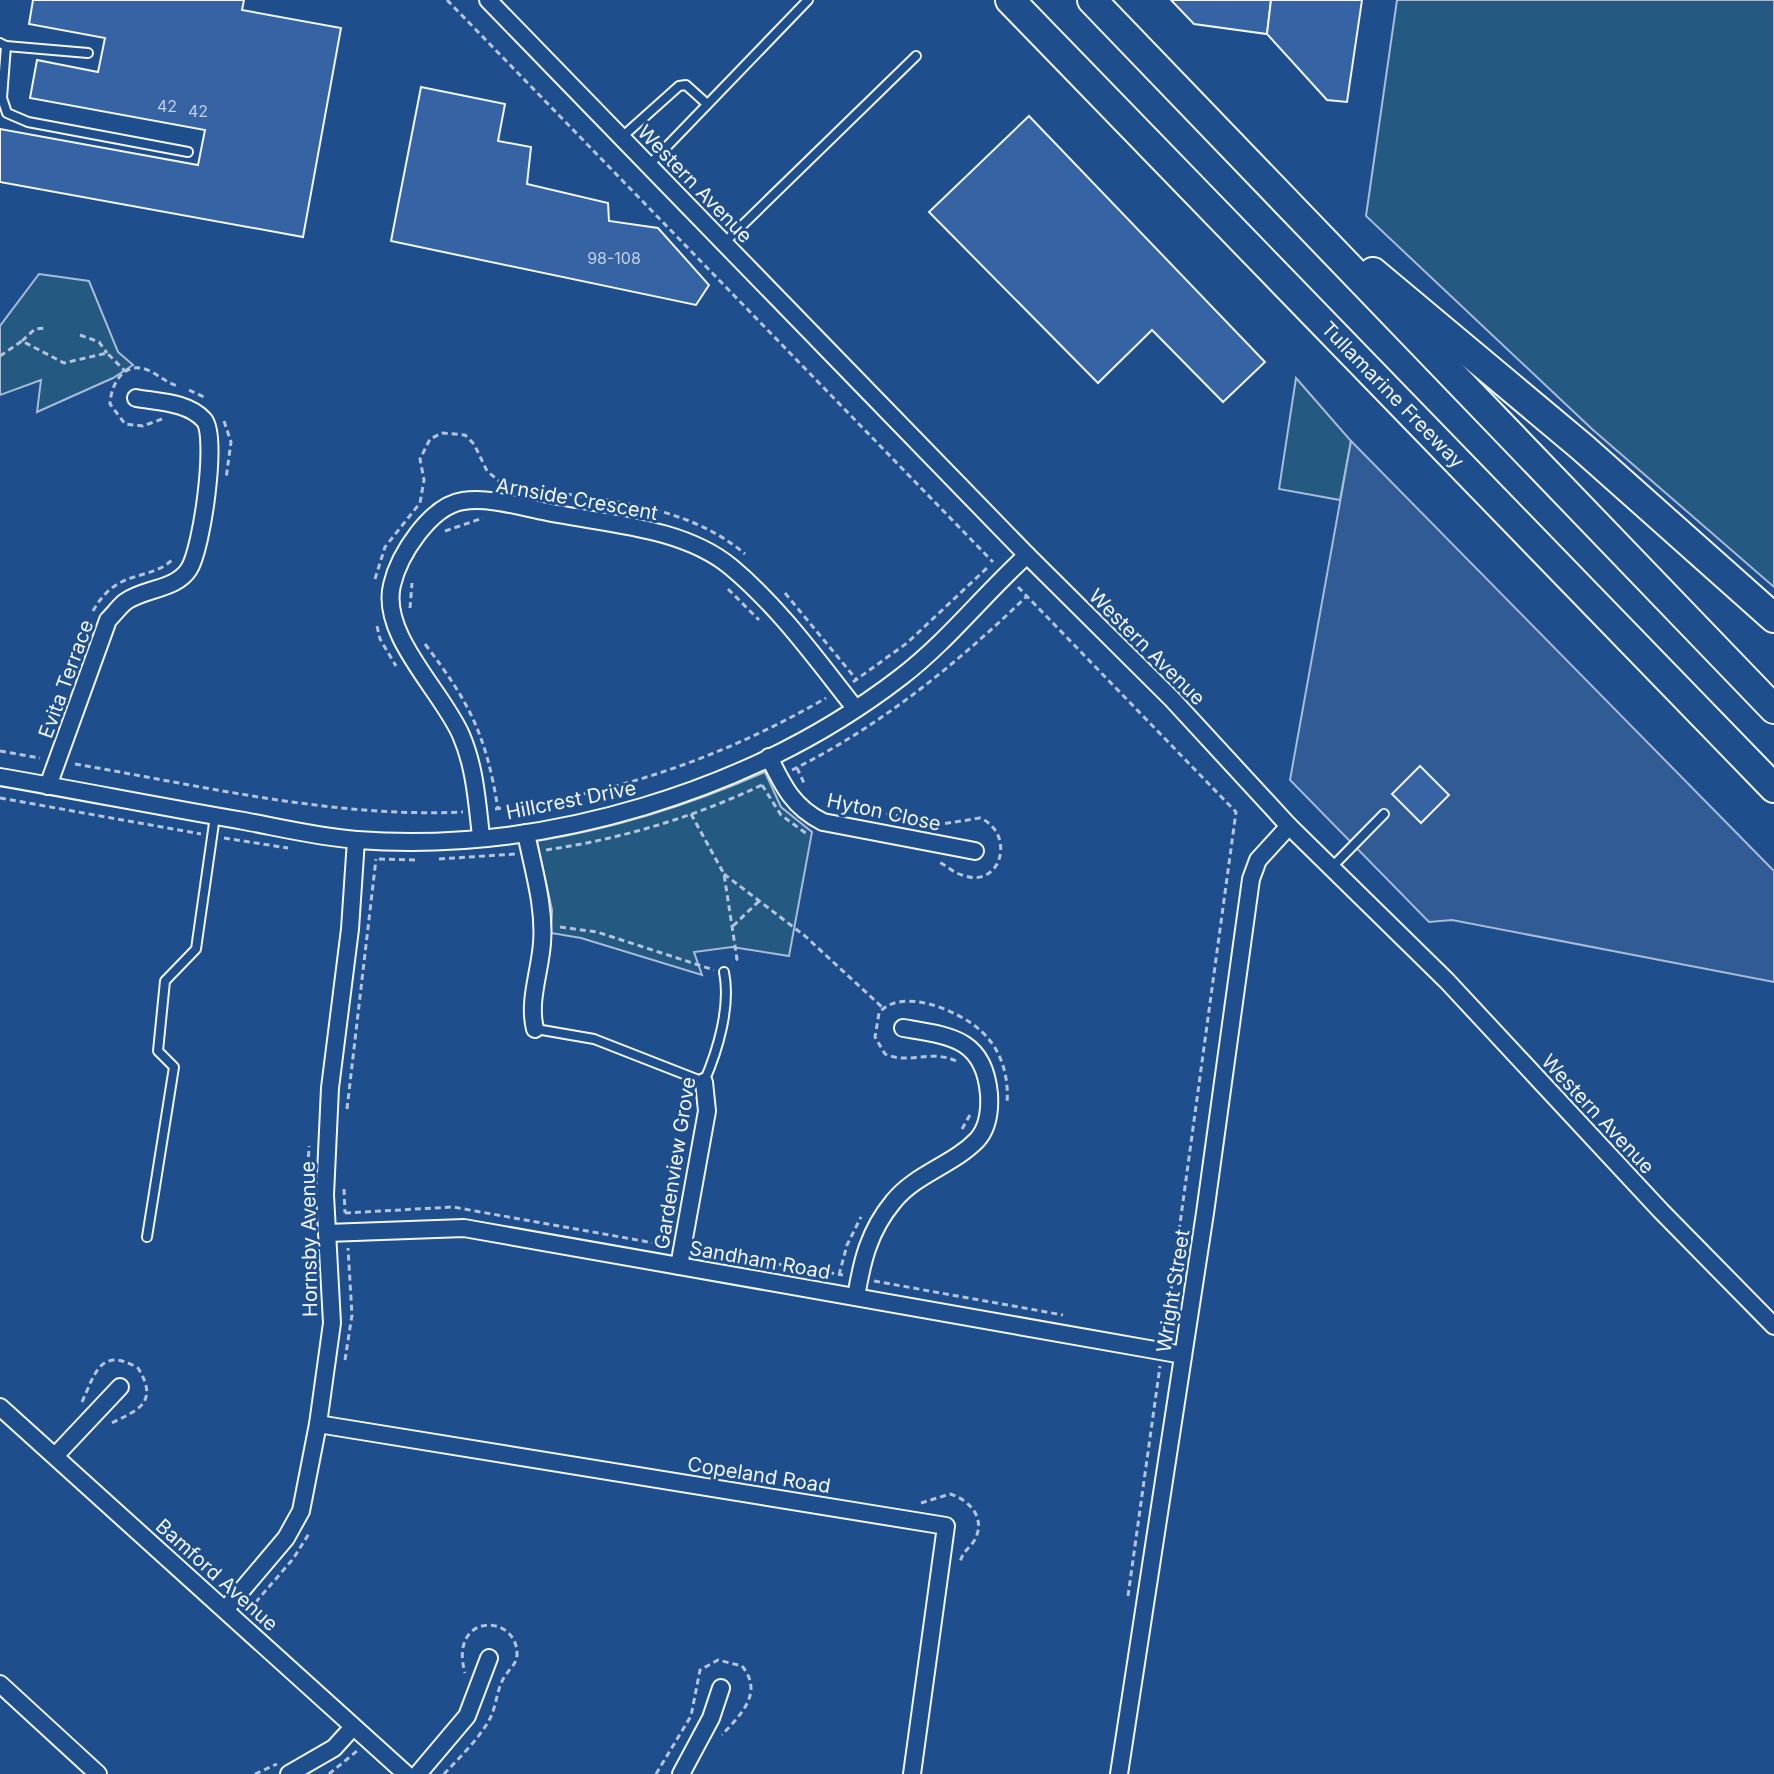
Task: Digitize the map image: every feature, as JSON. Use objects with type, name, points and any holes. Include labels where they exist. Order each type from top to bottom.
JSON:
[{"type":"highway","name":"Tullamarine Freeway","points":[[1010,0],[1774,788]]},
{"type":"highway","points":[[1092,0],[1774,709]]},
{"type":"highway","points":[[1266,181],[1582,447],[1774,618]]},
{"type":"street","name":"Western Avenue","points":[[488,0],[1027,555],[1172,699],[1289,826],[1333,866],[1774,1326]]},
{"type":"street","name":"Evita Terrace","points":[[48,786],[108,620],[126,601],[171,584],[189,570],[196,552],[212,446],[206,421],[188,407],[136,398]]},
{"type":"street","name":"Arnside Crescent","points":[[481,836],[475,779],[462,738],[445,701],[393,625],[391,588],[406,549],[426,524],[461,501],[498,503],[656,533],[706,551],[731,567],[808,648],[855,708]]},
{"type":"street","name":"Hillcrest Drive","points":[[0,777],[356,840],[526,833],[645,806],[709,784],[769,757],[855,708],[939,644],[1027,555]]},
{"type":"street","name":"Hyton Close","points":[[769,757],[788,796],[804,812],[823,822],[975,851]]},
{"type":"street","name":"Wright Street","points":[[1119,1774],[1251,879],[1258,860],[1289,826]]},
{"type":"street","points":[[526,833],[542,925],[531,1015],[535,1029]]},
{"type":"street","name":"Hornsby Avenue","points":[[225,1610],[286,1538],[301,1511],[318,1424],[332,1323],[327,1233],[330,1088],[350,929],[356,840]]},
{"type":"street","points":[[856,1297],[863,1253],[893,1201],[909,1185],[976,1141],[986,1126],[990,1108],[987,1078],[974,1052],[948,1036],[903,1028]]},
{"type":"street","name":"Gardenview Grove","points":[[679,1266],[707,1111],[704,1082]]},
{"type":"street","name":"Sandham Road","points":[[327,1233],[464,1228],[1183,1355]]},
{"type":"street","points":[[56,1455],[120,1387]]},
{"type":"street","name":"Bamford Avenue","points":[[0,1407],[406,1774]]},
{"type":"street","name":"Copeland Road","points":[[318,1424],[946,1526],[912,1774]]},
{"type":"street","points":[[418,1774],[467,1716],[489,1658]]},
{"type":"street","points":[[0,1684],[98,1774]]},
{"type":"street","points":[[681,1774],[711,1718],[721,1688]]},
{"type":"street","points":[[289,1774],[334,1748],[353,1727]]},
{"type":"lane","points":[[649,165],[808,0]]},
{"type":"lane","points":[[88,53],[3,44],[2,98],[7,113],[28,122],[188,152]]},
{"type":"lane","points":[[724,243],[916,56]]},
{"type":"lane","points":[[622,137],[679,86],[686,85],[707,104]]},
{"type":"lane","points":[[1333,866],[1384,814]]},
{"type":"lane","points":[[147,1237],[174,1067],[158,1051],[165,981],[196,949],[215,816]]},
{"type":"lane","name":"Gardenview Grove","points":[[704,1082],[714,1059],[725,1003],[727,989],[724,972]]},
{"type":"lane","points":[[535,1029],[594,1039],[704,1082]]},
{"type":"path","points":[[447,0],[1236,812],[1128,1596]]},
{"type":"path","points":[[0,356],[35,329],[47,328]]},
{"type":"path","points":[[80,335],[99,342],[125,371]]},
{"type":"path","points":[[22,341],[64,363],[107,353]]},
{"type":"path","points":[[172,418],[143,426],[125,424],[110,404],[113,384],[125,371],[142,368],[207,399]]},
{"type":"path","points":[[223,418],[231,442],[225,489]]},
{"type":"path","points":[[373,590],[385,547],[395,529],[420,503],[423,448],[430,439],[442,433],[465,435],[474,444],[487,471],[500,482],[655,509],[714,532],[750,559]]},
{"type":"path","points":[[436,537],[469,521],[487,518]]},
{"type":"path","points":[[90,618],[104,595],[121,581],[170,563],[179,548]]},
{"type":"path","points":[[0,751],[318,806],[398,812],[461,812],[578,797],[682,767],[749,740],[841,690],[907,643],[993,562]]},
{"type":"path","points":[[412,618],[413,578]]},
{"type":"path","points":[[776,584],[812,622],[856,679]]},
{"type":"path","points":[[723,585],[760,621]]},
{"type":"path","points":[[377,625],[380,639],[402,673]]},
{"type":"path","points":[[419,635],[467,700],[484,739],[498,809]]},
{"type":"path","points":[[819,691],[824,699]]},
{"type":"path","points":[[459,802],[461,812]]},
{"type":"path","points":[[542,925],[597,932],[724,972],[737,959],[724,874],[691,814]]},
{"type":"path","points":[[724,874],[805,936],[883,1008]]},
{"type":"path","points":[[732,927],[759,901]]},
{"type":"path","points":[[966,1071],[944,1055],[933,1054],[907,1060],[885,1054],[875,1037],[876,1021],[883,1008],[895,1001],[910,1001],[963,1019],[981,1031],[1004,1067],[1008,1082],[1006,1114]]},
{"type":"path","points":[[961,1132],[971,1111]]},
{"type":"path","points":[[309,1143],[309,1173]]},
{"type":"path","points":[[839,1275],[847,1245],[865,1211]]},
{"type":"path","points":[[874,1281],[877,1268]]},
{"type":"path","points":[[82,1403],[93,1371],[101,1364],[119,1360],[138,1368],[146,1384],[142,1405],[138,1411],[104,1430]]},
{"type":"path","points":[[915,1504],[950,1494],[970,1504],[976,1513],[977,1531],[959,1565]]},
{"type":"shaded area","points":[[1397,0],[1774,0],[1774,587],[1592,429],[1366,216]]},
{"type":"shaded area","points":[[39,274],[89,281],[118,352],[133,365],[113,378],[37,412],[41,380],[0,395],[0,326]]},
{"type":"shaded area","points":[[1296,378],[1351,441],[1340,500],[1279,489]]},
{"type":"shaded area","points":[[1351,441],[1774,871],[1774,982],[1452,920],[1429,922],[1290,780]]},
{"type":"shaded area","points":[[765,772],[781,807],[812,832],[789,956],[732,947],[694,952],[702,975],[581,938],[551,933],[552,910],[537,841],[653,814]]},
{"type":"building","points":[[33,0],[244,0],[242,10],[341,28],[303,237],[0,182],[0,129],[198,165],[205,130],[30,98],[37,60],[98,72],[105,38],[29,24]]},
{"type":"building","points":[[1171,0],[1271,0],[1267,34],[1194,24]]},
{"type":"building","points":[[1271,0],[1362,0],[1347,102],[1327,100],[1267,34]]},
{"type":"building","points":[[421,87],[505,104],[498,141],[531,147],[527,184],[608,203],[609,221],[658,228],[709,285],[696,305],[391,241]]},
{"type":"building","points":[[1029,116],[1265,362],[1223,402],[1152,330],[1098,383],[929,212]]},
{"type":"building","points":[[1420,766],[1449,795],[1421,823],[1392,794]]}]
